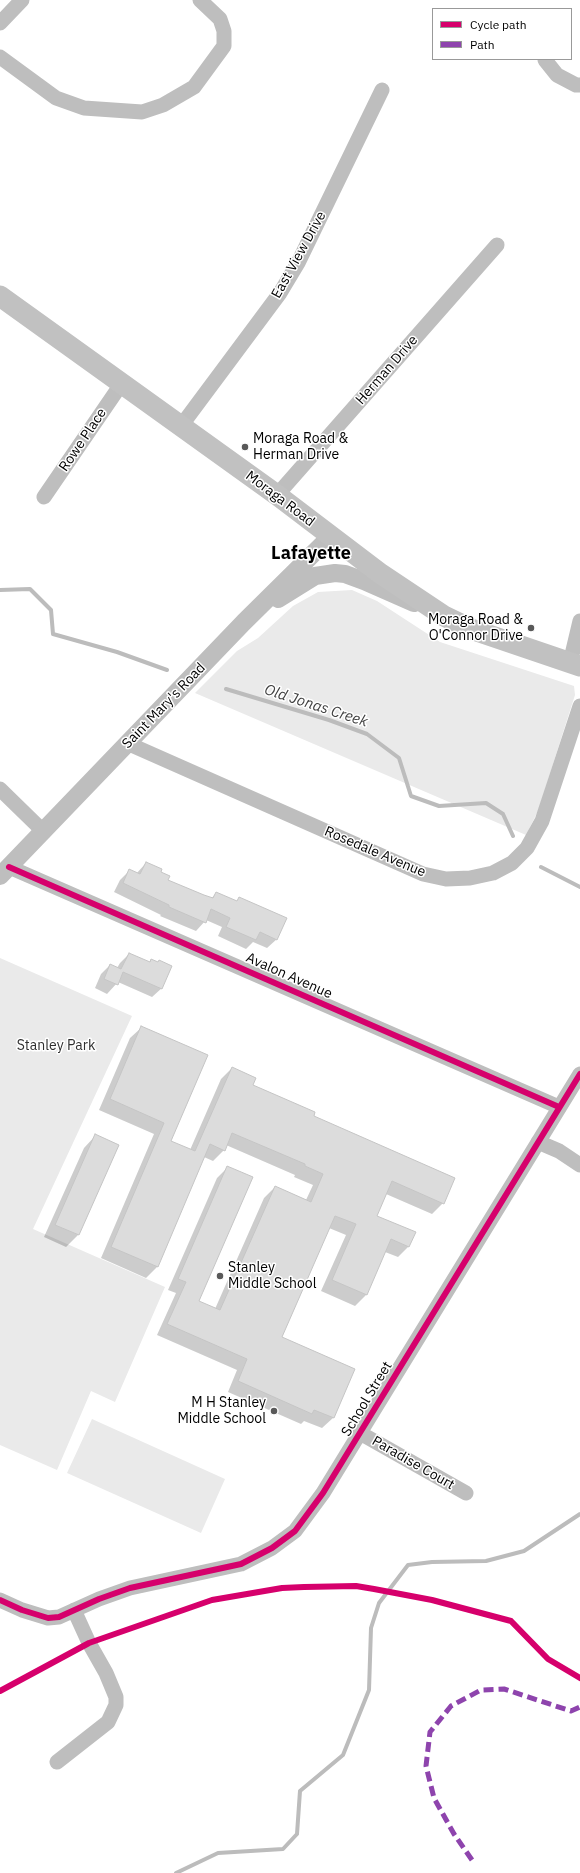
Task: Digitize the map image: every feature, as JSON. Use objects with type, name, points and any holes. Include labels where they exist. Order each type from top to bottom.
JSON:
[{"type":"main road","name":"Moraga Road","points":[[0,296],[277,495],[330,537],[381,574],[444,616],[471,629],[575,664]]},
{"type":"street","points":[[0,23],[22,0]]},
{"type":"street","points":[[0,58],[56,98],[84,108],[142,112],[163,105],[194,87],[224,46],[224,31],[220,19],[200,0]]},
{"type":"street","points":[[545,60],[557,75],[576,85],[580,85]]},
{"type":"street","name":"East View Drive","points":[[182,426],[280,293],[298,263],[382,90]]},
{"type":"street","name":"Herman Drive","points":[[277,495],[497,245]]},
{"type":"street","name":"Rowe Place","points":[[44,497],[122,383]]},
{"type":"street","name":"Saint Mary's Road","points":[[4,872],[129,744],[244,622],[330,537]]},
{"type":"street","points":[[244,622],[315,576],[335,573],[345,574],[364,581],[444,616]]},
{"type":"street","points":[[575,664],[580,621]]},
{"type":"street","name":"Rosedale Avenue","points":[[129,744],[423,874],[446,879],[470,878],[493,873],[512,863],[527,848],[542,821],[580,706]]},
{"type":"street","points":[[0,789],[44,832]]},
{"type":"street","name":"Avalon Avenue","points":[[4,872],[559,1107]]},
{"type":"street","name":"School Street","points":[[0,1600],[22,1610],[48,1618],[59,1617],[99,1599],[130,1588],[241,1564],[285,1540],[305,1519],[360,1433],[580,1074]]},
{"type":"street","points":[[538,1142],[559,1151],[580,1164]]},
{"type":"street","name":"Paradise Court","points":[[360,1433],[466,1493]]},
{"type":"street","points":[[57,1762],[108,1722],[116,1705],[116,1697],[106,1673],[89,1644],[74,1610]]},
{"type":"green space","points":[[352,590],[377,601],[440,642],[574,686],[575,695],[538,811],[526,835],[195,693],[237,651],[258,638],[293,606],[318,592]]},
{"type":"green space","name":"Stanley Park","points":[[0,958],[132,1016],[33,1229],[165,1287],[115,1402],[91,1391],[57,1470],[0,1445]]},
{"type":"green space","points":[[92,1419],[225,1479],[201,1533],[67,1473]]},
{"type":"building","points":[[146,862],[162,869],[161,872],[170,876],[168,880],[204,895],[213,898],[216,892],[237,901],[239,897],[287,918],[277,940],[260,932],[256,940],[226,927],[230,918],[211,909],[206,923],[169,907],[169,905],[123,883],[129,869],[140,874]]},
{"type":"building","points":[[129,953],[150,962],[151,959],[158,962],[159,960],[172,966],[162,989],[123,972],[118,985],[104,979],[110,964],[121,969]]},
{"type":"building","points":[[141,1026],[208,1055],[171,1141],[195,1151],[232,1067],[256,1078],[253,1085],[315,1112],[314,1116],[455,1178],[444,1204],[392,1181],[377,1216],[416,1232],[409,1247],[391,1239],[367,1295],[332,1280],[356,1224],[335,1216],[282,1337],[355,1369],[334,1418],[314,1410],[312,1414],[238,1381],[247,1359],[167,1324],[186,1282],[178,1279],[227,1166],[253,1177],[199,1301],[220,1310],[275,1186],[311,1202],[323,1174],[305,1166],[305,1164],[232,1133],[225,1151],[210,1144],[158,1267],[111,1247],[164,1123],[110,1099]]},
{"type":"building","points":[[95,1134],[119,1145],[79,1235],[55,1225]]},
{"type":"waterway","name":"Old Jonas Creek","points":[[0,590],[30,589],[51,610],[53,634],[117,652],[167,670]]},
{"type":"waterway","name":"Old Jonas Creek","points":[[226,689],[329,720],[367,734],[399,758],[411,796],[439,806],[486,803],[503,814],[513,836]]},
{"type":"waterway","name":"Old Jonas Creek","points":[[541,867],[580,887]]},
{"type":"waterway","points":[[176,1873],[218,1853],[283,1849],[297,1834],[300,1791],[343,1755],[369,1690],[371,1628],[379,1603],[408,1565],[432,1562],[486,1561],[524,1551],[580,1514]]},
{"type":"marked path","points":[[472,1860],[454,1834],[434,1798],[426,1766],[430,1732],[451,1706],[481,1690],[504,1689],[571,1711],[580,1707]]},
{"type":"cycle path","points":[[9,867],[559,1107]]},
{"type":"cycle path","points":[[0,1600],[22,1610],[48,1618],[59,1617],[99,1599],[130,1588],[241,1564],[272,1548],[295,1531],[323,1493],[580,1074]]},
{"type":"cycle path","points":[[0,1691],[89,1643],[212,1600],[282,1588],[304,1587],[356,1586],[432,1600],[511,1621],[548,1659],[580,1678]]},
{"type":"place","name":"Moraga Road & Herman Drive","points":[[245,447]]},
{"type":"place","name":"Moraga Road & O'Connor Drive","points":[[531,628]]},
{"type":"place","name":"Stanley Middle School","points":[[220,1276]]},
{"type":"place","name":"M H Stanley Middle School","points":[[274,1411]]},
{"type":"district","name":"Lafayette","points":[[311,554]]}]
